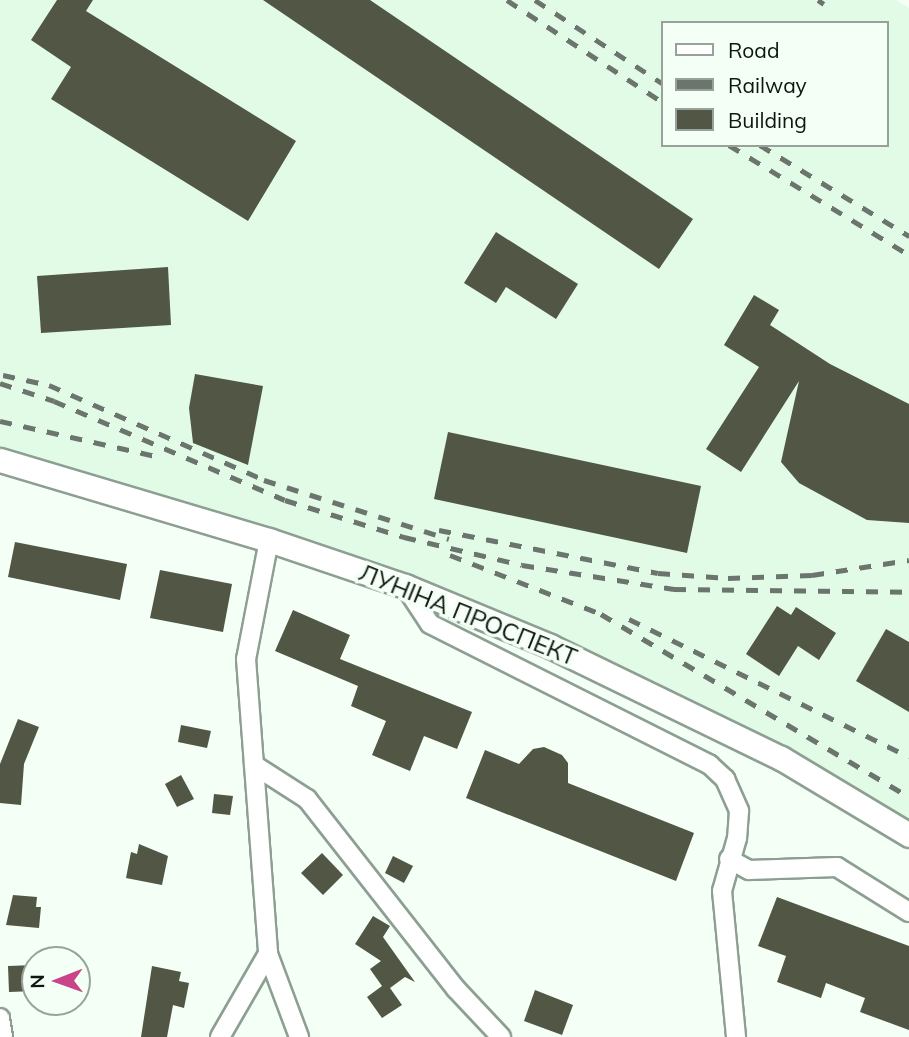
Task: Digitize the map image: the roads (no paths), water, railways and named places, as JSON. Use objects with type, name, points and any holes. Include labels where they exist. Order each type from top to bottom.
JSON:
[{"type":"street","name":"ЛУНІНА ПРОСПЕКТ","points":[[0,460],[269,540],[405,586],[550,646],[667,700],[781,758],[909,835]]},
{"type":"street","points":[[269,540],[246,659],[268,954],[299,1037]]},
{"type":"street","points":[[405,586],[430,624],[710,765],[725,779],[739,811],[737,838],[722,891],[736,1037]]},
{"type":"street","points":[[254,765],[307,799],[456,989],[500,1037]]},
{"type":"street","points":[[729,859],[749,870],[837,867],[909,912]]},
{"type":"street","points":[[220,1037],[268,954]]},
{"type":"street","points":[[0,1018],[4,1037]]},
{"type":"railway","points":[[507,0],[660,101]]},
{"type":"railway","points":[[535,0],[660,82]]},
{"type":"railway","points":[[818,0],[824,4]]},
{"type":"railway","points":[[732,147],[909,255]]},
{"type":"railway","points":[[763,147],[909,236]]},
{"type":"railway","points":[[3,375],[49,385],[264,480],[449,539]]},
{"type":"railway","points":[[0,383],[54,401],[285,500],[404,537],[522,565],[674,589],[909,592]]},
{"type":"railway","points":[[0,421],[160,457]]},
{"type":"railway","points":[[439,530],[658,573],[728,578],[812,575],[909,560]]},
{"type":"railway","points":[[450,555],[601,614],[909,797]]},
{"type":"railway","points":[[629,619],[909,757]]}]
